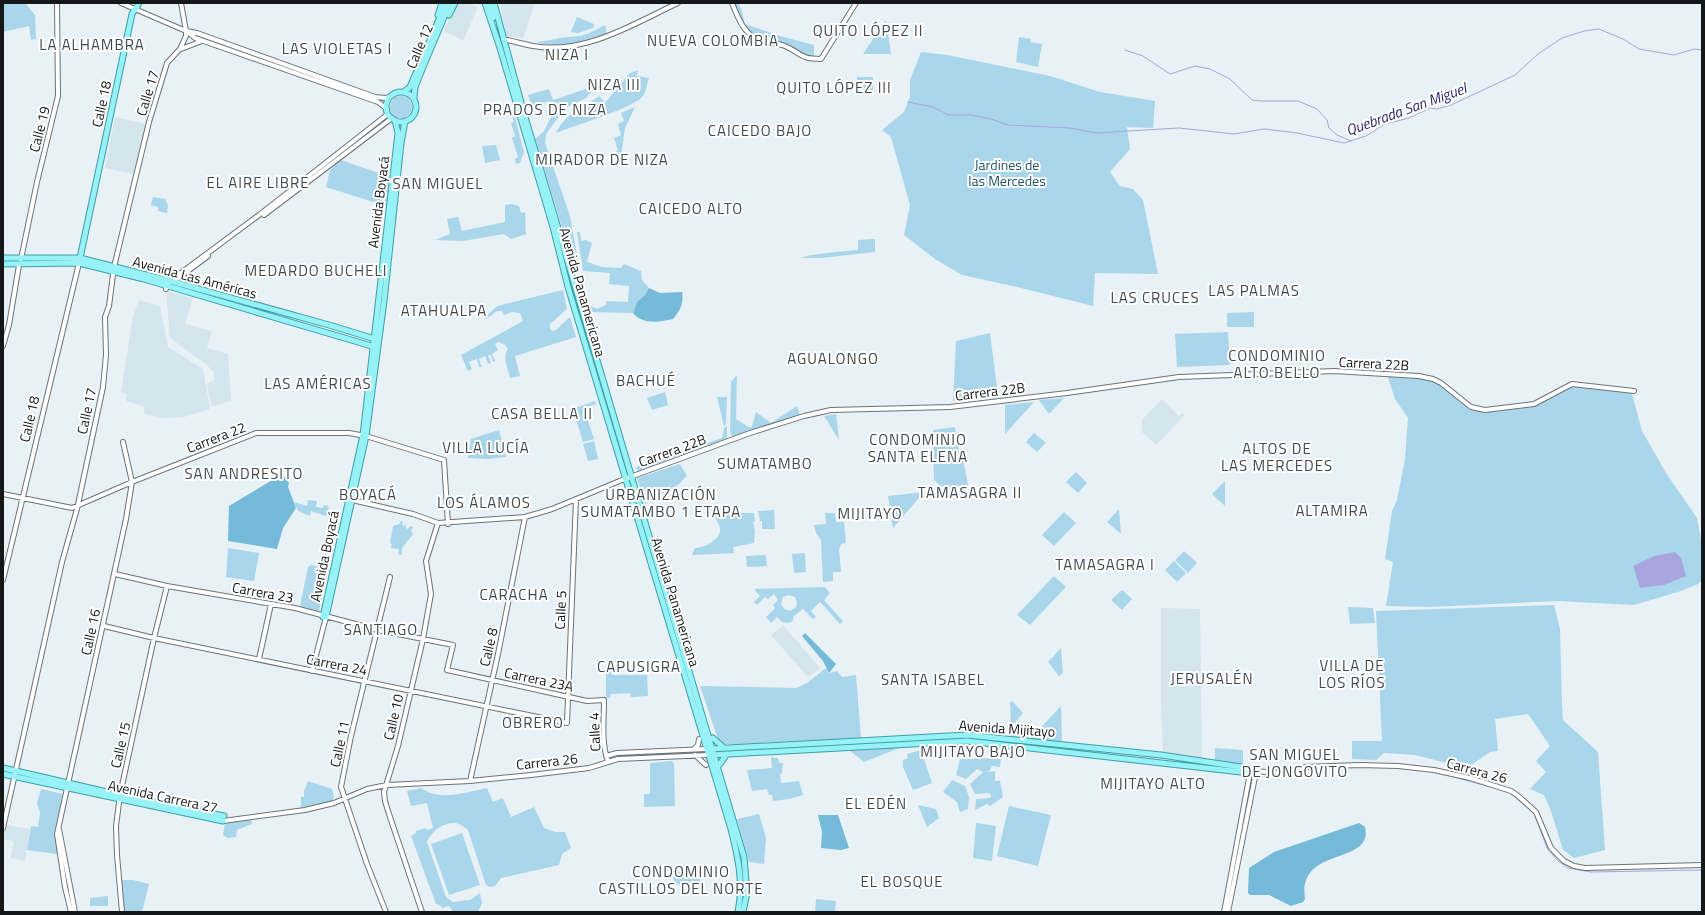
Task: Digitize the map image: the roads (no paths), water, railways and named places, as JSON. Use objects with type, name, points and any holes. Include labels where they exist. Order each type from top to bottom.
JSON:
[{"type":"main road","name":"Calle 18","points":[[80,261],[130,21],[139,3]]},
{"type":"main road","points":[[435,27],[442,3]]},
{"type":"main road","name":"Calle 12","points":[[404,92],[410,88],[446,3]]},
{"type":"main road","name":"Calle 12","points":[[414,99],[415,88],[450,3]]},
{"type":"main road","points":[[437,34],[454,3]]},
{"type":"main road","name":"Avenida Panamericana","points":[[484,3],[495,33],[553,227],[568,287],[628,478]]},
{"type":"main road","points":[[489,3],[495,33]]},
{"type":"main road","name":"Avenida Panamericana","points":[[494,3],[505,47],[628,478],[709,749],[744,857],[747,893],[743,912]]},
{"type":"main road","points":[[404,92],[414,99],[416,107],[414,114],[410,119],[405,121],[394,119],[388,111],[388,99],[395,93],[404,92]]},
{"type":"main road","name":"Avenida Boyacá","points":[[376,340],[398,133],[394,119]]},
{"type":"main road","name":"Avenida Boyacá","points":[[324,617],[352,500],[364,436],[405,121]]},
{"type":"main road","name":"Avenida Las Américas","points":[[3,258],[80,261],[171,281],[329,325],[376,340]]},
{"type":"main road","name":"Avenida Las Américas","points":[[3,264],[19,265],[80,261]]},
{"type":"main road","name":"Avenida Las Américas","points":[[114,269],[166,287],[375,347]]},
{"type":"main road","name":"Avenida Boyacá","points":[[324,617],[364,436]]},
{"type":"main road","name":"Avenida Mijitayo","points":[[709,749],[966,735],[1161,755],[1241,766],[1254,772]]},
{"type":"main road","points":[[713,738],[724,748]]},
{"type":"main road","name":"Avenida Mijitayo","points":[[711,755],[967,741],[1254,772]]},
{"type":"main road","name":"Avenida Panamericana","points":[[711,755],[740,866],[741,892],[738,912]]},
{"type":"main road","points":[[720,764],[726,755]]},
{"type":"main road","name":"Avenida Carrera 27","points":[[3,768],[15,774]]},
{"type":"main road","name":"Avenida Carrera 27","points":[[3,774],[15,774],[224,818]]},
{"type":"street","name":"Calle 19","points":[[21,259],[37,182],[58,96],[57,3]]},
{"type":"street","points":[[121,3],[186,31],[197,33],[375,97],[386,98],[392,96]]},
{"type":"street","name":"Calle 17","points":[[3,828],[62,562],[78,504],[103,387],[106,355],[105,317],[114,269],[149,122],[167,63],[180,50],[184,41],[186,31],[181,3]]},
{"type":"street","points":[[503,39],[533,46],[549,47],[581,44],[598,40],[634,26],[678,3]]},
{"type":"street","points":[[732,3],[744,28],[757,39],[782,44],[808,59],[821,59],[856,3]]},
{"type":"street","points":[[166,287],[171,281],[259,215],[388,111],[378,102],[203,41],[195,38],[186,31]]},
{"type":"street","points":[[180,50],[203,41]]},
{"type":"street","points":[[505,47],[514,41]]},
{"type":"street","points":[[171,281],[394,119]]},
{"type":"street","name":"Calle 18","points":[[3,580],[80,261]]},
{"type":"street","points":[[3,346],[9,325],[19,265]]},
{"type":"street","name":"Carrera 22B","points":[[352,500],[412,514],[438,523],[448,524],[525,517],[552,509],[628,478],[767,427],[836,409],[950,407],[1067,393],[1179,376],[1334,371],[1419,376],[1433,379],[1441,383],[1471,408],[1485,410],[1534,404],[1572,384],[1634,391]]},
{"type":"street","name":"Carrera 22","points":[[3,494],[71,508],[256,433],[349,433],[364,436],[444,460],[448,524]]},
{"type":"street","name":"Calle 16","points":[[71,912],[57,834],[104,626],[132,482],[123,442]]},
{"type":"street","name":"Calle 5","points":[[567,723],[576,499]]},
{"type":"street","name":"Calle 8","points":[[470,781],[491,680],[498,654],[525,517]]},
{"type":"street","name":"Calle 10","points":[[422,912],[385,801],[384,792],[387,786],[423,639],[432,594],[426,561],[438,523]]},
{"type":"street","name":"Carrera 23","points":[[115,574],[167,586],[295,608],[324,617],[378,630],[453,645],[447,670]]},
{"type":"street","name":"Calle 11","points":[[386,912],[372,878],[341,787],[351,736],[390,577]]},
{"type":"street","name":"Calle 15","points":[[122,912],[116,847],[116,826],[120,797],[154,638],[167,586]]},
{"type":"street","points":[[259,659],[271,604]]},
{"type":"street","points":[[312,671],[324,617]]},
{"type":"street","name":"Carrera 24","points":[[104,626],[154,638],[567,723]]},
{"type":"street","name":"Carrera 23A","points":[[447,670],[587,701],[604,700]]},
{"type":"street","name":"Calle 4","points":[[604,700],[603,727],[606,756],[608,761]]},
{"type":"street","points":[[693,749],[698,745],[699,739]]},
{"type":"street","points":[[606,756],[617,753],[709,749]]},
{"type":"street","points":[[695,755],[706,766]]},
{"type":"street","name":"Carrera 26","points":[[387,786],[470,781],[589,768],[618,759],[711,755]]},
{"type":"street","name":"Carrera 26","points":[[1254,772],[1280,773],[1300,770],[1305,767],[1340,765],[1398,766],[1434,770],[1470,778],[1511,791],[1536,812],[1551,848],[1558,856],[1574,866],[1585,868],[1702,865]]},
{"type":"street","points":[[1224,912],[1254,772]]},
{"type":"street","points":[[1228,912],[1254,772]]},
{"type":"street","name":"Avenida Carrera 27","points":[[224,818],[305,810],[345,799],[367,789],[387,786]]},
{"type":"street","name":"Calle 16","points":[[59,827],[75,912]]},
{"type":"waterway","name":"Quebrada San Miguel","points":[[908,102],[933,107],[949,115],[971,115],[991,119],[1008,125],[1070,128],[1096,133],[1179,128],[1234,134],[1264,129],[1297,133],[1344,143],[1366,136],[1385,124],[1409,118],[1430,108],[1437,109],[1451,105],[1515,75],[1538,54],[1562,38],[1584,31],[1599,29],[1623,39],[1639,49],[1674,55],[1694,49],[1702,50]]},
{"type":"waterway","points":[[1125,50],[1143,56],[1170,74],[1195,66],[1210,69],[1230,79],[1252,100],[1298,101],[1317,109],[1327,120],[1329,128],[1337,135],[1351,141]]},
{"type":"waterway","points":[[1447,775],[1494,788]]},
{"type":"waterway","points":[[1509,792],[1534,813],[1547,848],[1558,861],[1568,868],[1591,872],[1702,870]]},
{"type":"district","name":"QUITO LÓPEZ II","points":[[868,30]]},
{"type":"district","name":"NUEVA COLOMBIA","points":[[713,40]]},
{"type":"district","name":"LA ALHAMBRA","points":[[92,44]]},
{"type":"district","name":"LAS VIOLETAS I","points":[[337,48]]},
{"type":"district","name":"NIZA I","points":[[567,54]]},
{"type":"district","name":"NIZA III","points":[[614,84]]},
{"type":"district","name":"QUITO LÓPEZ III","points":[[834,87]]},
{"type":"district","name":"PRADOS DE NIZA","points":[[545,109]]},
{"type":"district","name":"CAICEDO BAJO","points":[[760,130]]},
{"type":"district","name":"MIRADOR DE NIZA","points":[[602,159]]},
{"type":"district","name":"EL AIRE LIBRE","points":[[258,182]]},
{"type":"district","name":"SAN MIGUEL","points":[[438,183]]},
{"type":"district","name":"CAICEDO ALTO","points":[[691,208]]},
{"type":"district","name":"MEDARDO BUCHELI","points":[[316,270]]},
{"type":"district","name":"LAS PALMAS","points":[[1254,290]]},
{"type":"district","name":"LAS CRUCES","points":[[1155,297]]},
{"type":"district","name":"ATAHUALPA","points":[[444,310]]},
{"type":"district","name":"AGUALONGO","points":[[833,358]]},
{"type":"district","name":"CONDOMINIO ALTO BELLO","points":[[1277,364]]},
{"type":"district","name":"BACHUÉ","points":[[646,380]]},
{"type":"district","name":"LAS AMÉRICAS","points":[[318,383]]},
{"type":"district","name":"CASA BELLA II","points":[[542,413]]},
{"type":"district","name":"VILLA LUCÍA","points":[[486,447]]},
{"type":"district","name":"CONDOMINIO SANTA ELENA","points":[[918,448]]},
{"type":"district","name":"ALTOS DE LAS MERCEDES","points":[[1277,456]]},
{"type":"district","name":"SUMATAMBO","points":[[765,463]]},
{"type":"district","name":"SAN ANDRESITO","points":[[244,473]]},
{"type":"district","name":"TAMASAGRA II","points":[[970,492]]},
{"type":"district","name":"BOYACÁ","points":[[368,494]]},
{"type":"district","name":"LOS ÁLAMOS","points":[[484,502]]},
{"type":"district","name":"URBANIZACIÓN SUMATAMBO 1 ETAPA","points":[[661,502]]},
{"type":"district","name":"ALTAMIRA","points":[[1332,510]]},
{"type":"district","name":"MIJITAYO","points":[[870,513]]},
{"type":"district","name":"TAMASAGRA I","points":[[1105,564]]},
{"type":"district","name":"CARACHA","points":[[514,594]]},
{"type":"district","name":"SANTIAGO","points":[[381,629]]},
{"type":"district","name":"CAPUSIGRA","points":[[639,666]]},
{"type":"district","name":"VILLA DE LOS RÍOS","points":[[1352,674]]},
{"type":"district","name":"JERUSALÉN","points":[[1212,678]]},
{"type":"district","name":"SANTA ISABEL","points":[[933,679]]},
{"type":"district","name":"OBRERO","points":[[533,722]]},
{"type":"district","name":"MIJITAYO BAJO","points":[[973,751]]},
{"type":"district","name":"SAN MIGUEL DE JONGOVITO","points":[[1295,762]]},
{"type":"district","name":"MIJITAYO ALTO","points":[[1153,783]]},
{"type":"district","name":"EL EDÉN","points":[[876,803]]},
{"type":"district","name":"CONDOMINIO CASTILLOS DEL NORTE","points":[[681,880]]},
{"type":"district","name":"EL BOSQUE","points":[[902,881]]},
{"type":"park label","name":"Jardines de las Mercedes","points":[[1007,172]]}]
